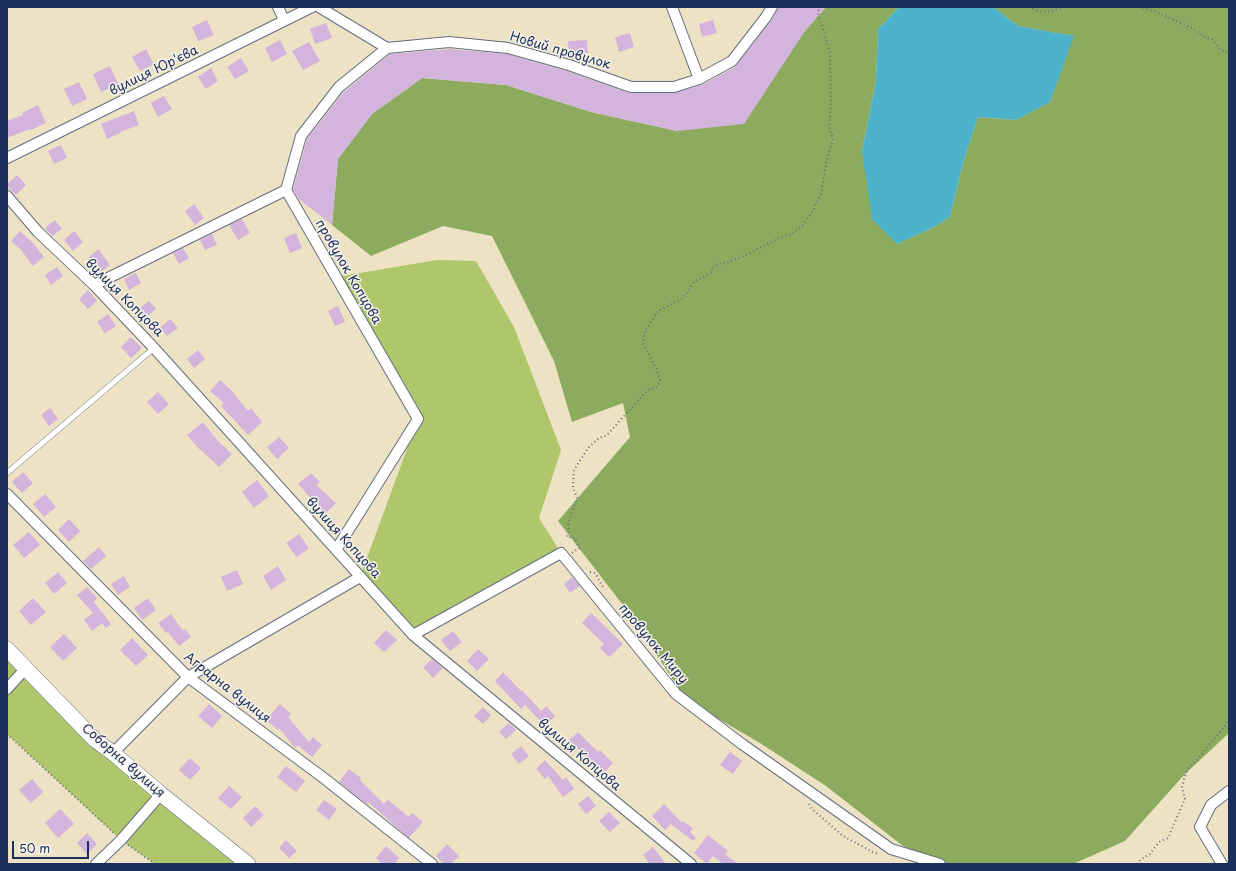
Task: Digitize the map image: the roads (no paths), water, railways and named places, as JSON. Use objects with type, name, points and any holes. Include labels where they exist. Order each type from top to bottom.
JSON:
[{"type":"main road","name":"Соборна вулиця","points":[[7,649],[95,740],[114,753],[161,794],[248,864]]},
{"type":"street","points":[[278,7],[284,20]]},
{"type":"street","name":"вулиця Юр'єва","points":[[7,158],[312,7]]},
{"type":"street","points":[[94,285],[286,190],[301,136],[339,87],[387,48],[319,7]]},
{"type":"street","points":[[672,7],[699,80]]},
{"type":"street","name":"Новий провулок","points":[[387,48],[449,42],[508,48],[569,65],[631,87],[674,86],[699,80],[732,62],[772,7]]},
{"type":"street","name":"провулок Копцова","points":[[286,190],[418,419],[336,550]]},
{"type":"street","name":"вулиця Копцова","points":[[7,196],[38,232],[94,285],[154,348],[413,635],[691,864]]},
{"type":"street","name":"Аграрна вулиця","points":[[7,494],[188,677],[325,779],[432,864]]},
{"type":"street","name":"провулок Миру","points":[[413,635],[561,554],[676,694],[742,744],[891,849],[940,864]]},
{"type":"street","points":[[114,753],[188,677],[360,577]]},
{"type":"street","points":[[7,689],[26,668]]},
{"type":"street","points":[[1222,864],[1200,827],[1211,806],[1229,791]]},
{"type":"street","points":[[96,864],[121,840],[161,794]]},
{"type":"lane","points":[[7,473],[154,348]]},
{"type":"water","points":[[899,7],[993,7],[1018,26],[1074,36],[1050,102],[1016,120],[978,117],[963,163],[950,217],[934,227],[897,244],[872,219],[862,151],[876,81],[878,29]]}]
